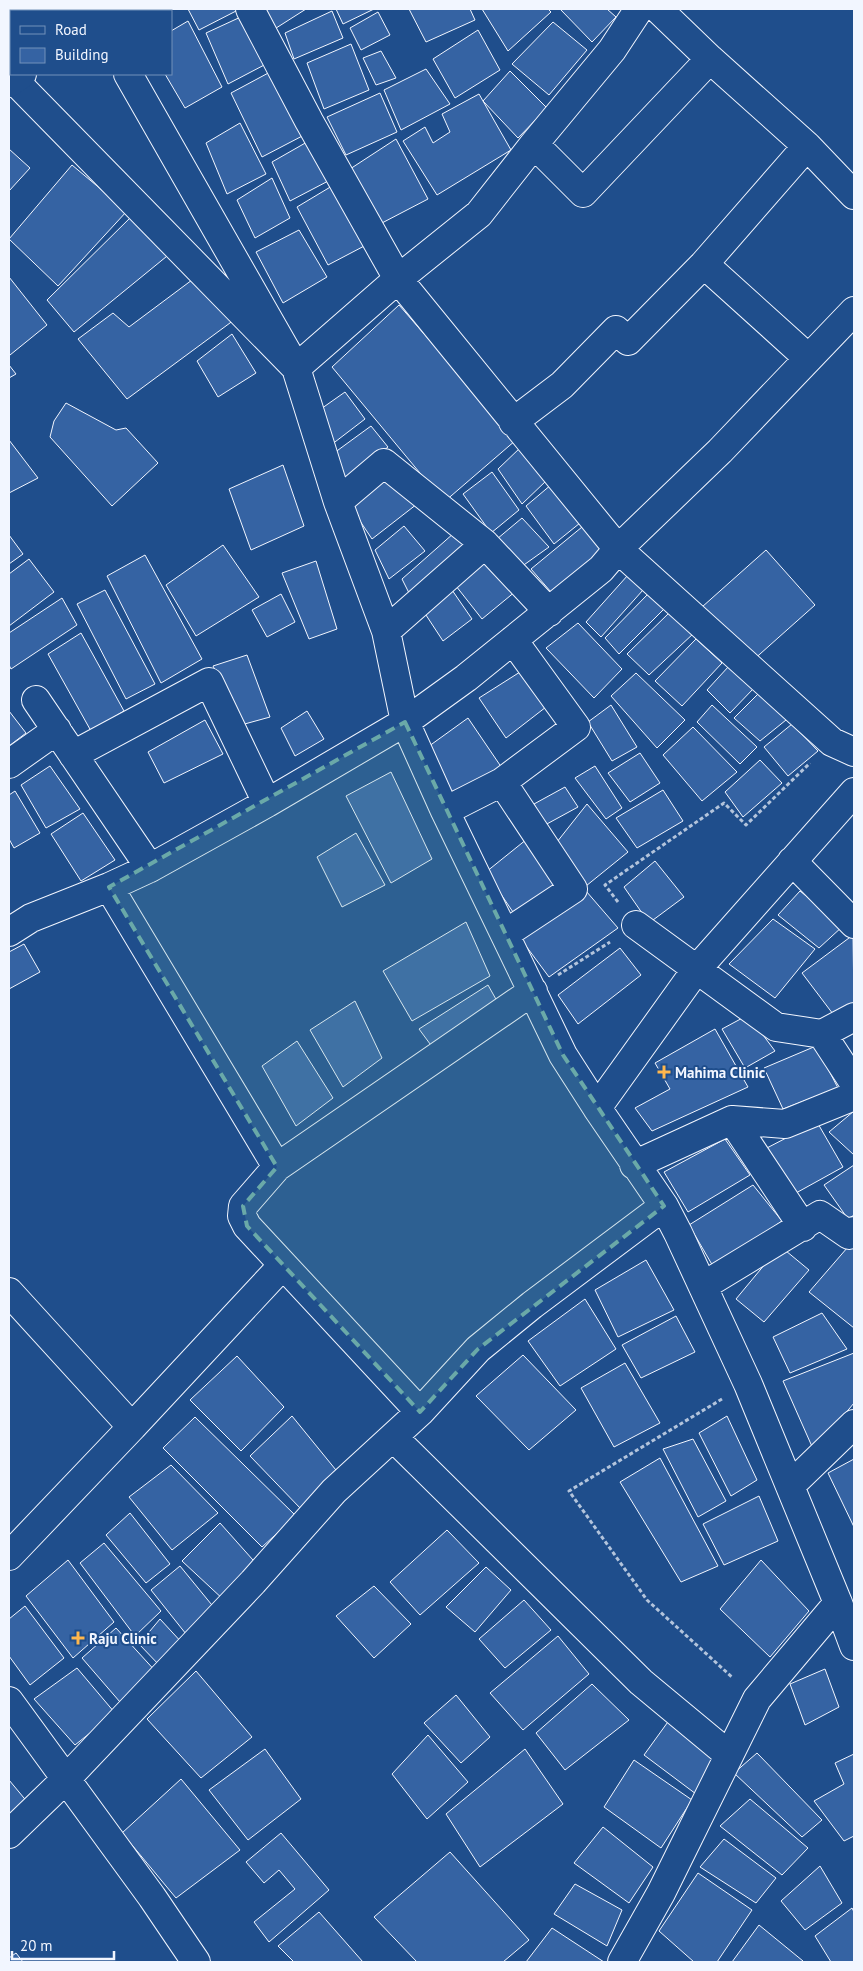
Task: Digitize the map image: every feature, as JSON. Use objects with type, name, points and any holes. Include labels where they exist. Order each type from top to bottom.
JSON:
[{"type":"street","points":[[250,9],[309,121],[398,279],[618,549],[843,747]]},
{"type":"street","points":[[296,368],[398,279],[479,214],[612,50],[639,9]]},
{"type":"street","points":[[658,9],[710,59],[807,146],[854,195]]},
{"type":"street","points":[[534,144],[583,193],[710,59]]},
{"type":"street","points":[[129,75],[296,368],[338,502],[386,631],[405,722],[445,811],[563,1055],[634,1165],[664,1206],[703,1286],[748,1384],[838,1602],[854,1646]]},
{"type":"street","points":[[15,79],[296,368]]},
{"type":"street","points":[[513,422],[562,385],[616,330],[628,341],[704,264],[807,146]]},
{"type":"street","points":[[704,264],[808,358]]},
{"type":"street","points":[[9,932],[31,918],[109,887],[150,868],[267,803],[405,722],[466,678],[601,569],[618,549],[720,451],[854,310]]},
{"type":"street","points":[[338,502],[384,463],[485,544],[549,612]]},
{"type":"street","points":[[386,631],[485,544]]},
{"type":"street","points":[[445,811],[502,782],[576,727],[513,640]]},
{"type":"street","points":[[74,755],[209,682],[267,803]]},
{"type":"street","points":[[36,700],[150,868]]},
{"type":"street","points":[[9,764],[57,730]]},
{"type":"street","points":[[502,782],[573,889],[506,934]]},
{"type":"street","points":[[597,1108],[696,970],[854,792]]},
{"type":"street","points":[[792,861],[854,924]]},
{"type":"street","points":[[109,887],[278,1167]]},
{"type":"street","points":[[636,925],[776,1027],[822,1034],[854,1017]]},
{"type":"street","points":[[420,1412],[247,1226],[242,1216],[243,1206],[278,1167],[533,991]]},
{"type":"street","points":[[822,1034],[854,1083]]},
{"type":"street","points":[[634,1165],[732,1120],[785,1124],[854,1096]]},
{"type":"street","points":[[732,1120],[803,1227]]},
{"type":"street","points":[[9,1834],[66,1779],[253,1582],[334,1491],[394,1438],[478,1349],[532,1305],[664,1206]]},
{"type":"street","points":[[703,1286],[820,1216],[850,1235],[854,1232]]},
{"type":"street","points":[[9,1556],[282,1265]]},
{"type":"street","points":[[9,1292],[132,1427]]},
{"type":"street","points":[[790,1486],[854,1424]]},
{"type":"street","points":[[394,1438],[641,1682],[729,1755]]},
{"type":"street","points":[[622,1962],[662,1893],[757,1699],[838,1602]]},
{"type":"street","points":[[9,1701],[152,1897],[196,1962]]},
{"type":"path","points":[[533,991],[636,925],[605,885],[724,803],[746,826],[843,747]]},
{"type":"path","points":[[748,1384],[569,1491],[647,1600],[757,1699]]},
{"type":"highlighted area","points":[[405,722],[563,1055],[664,1206],[478,1349],[420,1412],[247,1226],[243,1206],[277,1167],[109,887]]},
{"type":"building","points":[[40,9],[62,9],[60,10]]},
{"type":"building","points":[[188,9],[237,9],[238,10],[199,30]]},
{"type":"building","points":[[261,9],[306,9],[273,30]]},
{"type":"building","points":[[336,9],[374,9],[343,24]]},
{"type":"building","points":[[409,9],[470,9],[475,20],[426,42]]},
{"type":"building","points":[[482,9],[548,9],[551,12],[508,51]]},
{"type":"building","points":[[560,9],[607,9],[616,17],[592,42]]},
{"type":"building","points":[[332,11],[343,38],[294,59],[285,33]]},
{"type":"building","points":[[378,12],[390,35],[361,50],[350,28]]},
{"type":"building","points":[[9,14],[10,43],[9,44]]},
{"type":"building","points":[[245,15],[268,63],[228,84],[206,33]]},
{"type":"building","points":[[188,21],[222,87],[185,108],[166,75],[172,75],[172,30]]},
{"type":"building","points":[[553,22],[587,50],[549,95],[512,64]]},
{"type":"building","points":[[478,30],[500,70],[455,98],[433,59]]},
{"type":"building","points":[[351,44],[369,90],[324,109],[307,63]]},
{"type":"building","points":[[381,51],[396,78],[376,85],[363,58]]},
{"type":"building","points":[[426,69],[450,104],[401,130],[384,90]]},
{"type":"building","points":[[272,71],[308,133],[262,157],[231,93]]},
{"type":"building","points":[[510,71],[547,108],[518,138],[483,101]]},
{"type":"building","points":[[380,93],[397,132],[346,155],[327,117]]},
{"type":"building","points":[[479,94],[511,150],[437,195],[403,141],[425,127],[433,143],[450,132],[442,114]]},
{"type":"building","points":[[240,123],[266,174],[227,194],[206,143]]},
{"type":"building","points":[[314,138],[332,179],[290,201],[272,162]]},
{"type":"building","points":[[396,139],[428,199],[380,224],[350,169]]},
{"type":"building","points":[[9,149],[30,168],[9,191]]},
{"type":"building","points":[[72,165],[127,211],[58,286],[9,239]]},
{"type":"building","points":[[272,178],[290,218],[255,238],[237,200]]},
{"type":"building","points":[[337,183],[368,244],[328,265],[297,207]]},
{"type":"building","points":[[133,215],[172,252],[74,332],[47,300]]},
{"type":"building","points":[[299,230],[327,277],[283,303],[256,252]]},
{"type":"building","points":[[9,277],[47,325],[10,355],[9,353]]},
{"type":"building","points":[[196,277],[234,320],[127,399],[78,339],[113,313],[129,327]]},
{"type":"building","points":[[399,305],[516,440],[444,502],[332,367]]},
{"type":"building","points":[[232,334],[256,373],[218,397],[197,361]]},
{"type":"building","points":[[9,365],[16,374],[9,378]]},
{"type":"building","points":[[345,392],[365,419],[331,445],[318,411]]},
{"type":"building","points":[[66,403],[116,430],[126,428],[158,463],[112,506],[50,437],[54,421]]},
{"type":"building","points":[[371,426],[388,447],[346,479],[334,453]]},
{"type":"building","points":[[9,440],[38,478],[9,493]]},
{"type":"building","points":[[521,447],[547,480],[522,504],[498,469]]},
{"type":"building","points":[[283,465],[304,526],[251,550],[229,489]]},
{"type":"building","points":[[492,472],[519,510],[491,533],[463,494]]},
{"type":"building","points":[[387,476],[417,504],[372,539],[350,506]]},
{"type":"building","points":[[552,484],[580,523],[554,544],[526,506]]},
{"type":"building","points":[[522,518],[549,547],[521,567],[497,539]]},
{"type":"building","points":[[404,526],[425,551],[389,579],[375,550]]},
{"type":"building","points":[[582,527],[609,558],[558,600],[531,569]]},
{"type":"building","points":[[454,533],[471,548],[411,597],[402,579]]},
{"type":"building","points":[[9,535],[23,554],[9,564]]},
{"type":"building","points":[[223,545],[259,597],[196,636],[166,585]]},
{"type":"building","points":[[766,550],[815,605],[751,662],[702,607]]},
{"type":"building","points":[[145,555],[202,659],[161,683],[107,576]]},
{"type":"building","points":[[29,559],[54,592],[9,626],[9,574]]},
{"type":"building","points":[[487,559],[516,591],[482,619],[456,586]]},
{"type":"building","points":[[316,561],[337,629],[309,639],[282,573]]},
{"type":"building","points":[[628,575],[643,590],[601,637],[586,622]]},
{"type":"building","points":[[105,590],[155,684],[126,699],[77,604]]},
{"type":"building","points":[[452,590],[472,619],[443,641],[424,612]]},
{"type":"building","points":[[281,594],[295,622],[267,637],[252,610]]},
{"type":"building","points":[[648,594],[664,609],[619,654],[605,638]]},
{"type":"building","points":[[62,598],[77,625],[11,669],[9,665],[9,633]]},
{"type":"building","points":[[670,612],[694,633],[649,675],[627,654]]},
{"type":"building","points":[[578,623],[622,669],[594,698],[546,648]]},
{"type":"building","points":[[81,633],[124,711],[91,731],[48,654]]},
{"type":"building","points":[[696,639],[722,663],[682,706],[655,681]]},
{"type":"building","points":[[247,655],[270,717],[241,725],[213,666]]},
{"type":"building","points":[[729,666],[753,689],[730,713],[707,690]]},
{"type":"building","points":[[520,672],[546,707],[506,738],[479,698]]},
{"type":"building","points":[[636,673],[685,720],[657,748],[611,696]]},
{"type":"building","points":[[759,693],[786,720],[760,741],[734,718]]},
{"type":"building","points":[[611,705],[637,747],[612,761],[588,722]]},
{"type":"building","points":[[712,705],[757,747],[740,764],[697,722]]},
{"type":"building","points":[[9,711],[26,733],[9,746]]},
{"type":"building","points":[[307,711],[324,739],[295,756],[281,728]]},
{"type":"building","points":[[468,718],[504,771],[449,802],[425,749]]},
{"type":"building","points":[[205,720],[223,754],[164,783],[148,752]]},
{"type":"building","points":[[792,724],[818,751],[788,776],[764,747]]},
{"type":"building","points":[[693,727],[737,772],[702,801],[663,755]]},
{"type":"building","points":[[640,753],[660,783],[630,802],[608,773]]},
{"type":"building","points":[[760,760],[782,783],[743,817],[725,792]]},
{"type":"building","points":[[50,766],[80,809],[46,828],[21,785]]},
{"type":"building","points":[[595,766],[622,808],[606,819],[575,778]]},
{"type":"building","points":[[391,772],[432,859],[391,883],[346,796]]},
{"type":"building","points":[[565,787],[578,807],[545,825],[534,804]]},
{"type":"building","points":[[663,790],[683,821],[637,848],[616,818]]},
{"type":"building","points":[[15,791],[40,833],[14,848],[9,839],[9,795]]},
{"type":"building","points":[[587,804],[628,852],[586,886],[553,847]]},
{"type":"building","points":[[83,813],[115,860],[81,881],[51,834]]},
{"type":"building","points":[[356,833],[385,885],[342,907],[317,857]]},
{"type":"building","points":[[527,839],[560,887],[517,918],[486,872]]},
{"type":"building","points":[[655,861],[684,897],[649,923],[624,887]]},
{"type":"building","points":[[586,891],[618,928],[549,977],[520,938]]},
{"type":"building","points":[[800,891],[843,926],[819,948],[778,915]]},
{"type":"building","points":[[773,919],[815,949],[775,998],[729,964]]},
{"type":"building","points":[[466,922],[490,976],[412,1021],[383,971]]},
{"type":"building","points":[[853,935],[854,1006],[836,1018],[802,973]]},
{"type":"building","points":[[24,944],[40,972],[9,989],[9,952]]},
{"type":"building","points":[[620,948],[641,975],[578,1024],[558,995]]},
{"type":"building","points":[[488,985],[502,1010],[436,1052],[419,1029]]},
{"type":"building","points":[[355,1001],[382,1058],[343,1087],[310,1030]]},
{"type":"building","points":[[748,1015],[775,1051],[745,1068],[722,1029]]},
{"type":"building","points":[[715,1029],[748,1087],[652,1131],[635,1108],[670,1089],[655,1063]]},
{"type":"building","points":[[297,1041],[333,1098],[296,1126],[262,1066]]},
{"type":"building","points":[[816,1046],[838,1088],[783,1109],[764,1068]]},
{"type":"building","points":[[854,1111],[854,1155],[829,1132]]},
{"type":"building","points":[[817,1122],[843,1167],[796,1193],[763,1150]]},
{"type":"building","points":[[725,1139],[750,1175],[688,1212],[664,1172]]},
{"type":"building","points":[[854,1165],[854,1215],[848,1219],[824,1185]]},
{"type":"building","points":[[753,1185],[782,1221],[714,1268],[689,1225]]},
{"type":"building","points":[[854,1240],[854,1328],[809,1292]]},
{"type":"building","points":[[780,1246],[809,1270],[764,1322],[736,1299]]},
{"type":"building","points":[[646,1260],[674,1310],[618,1337],[595,1290]]},
{"type":"building","points":[[585,1299],[616,1349],[560,1386],[528,1341]]},
{"type":"building","points":[[822,1313],[847,1349],[790,1373],[773,1337]]},
{"type":"building","points":[[676,1316],[695,1352],[641,1378],[622,1345]]},
{"type":"building","points":[[854,1353],[854,1403],[814,1451],[783,1381]]},
{"type":"building","points":[[523,1355],[576,1410],[529,1450],[476,1396]]},
{"type":"building","points":[[237,1356],[284,1407],[241,1451],[190,1400]]},
{"type":"building","points":[[625,1363],[660,1423],[614,1447],[581,1388]]},
{"type":"building","points":[[292,1416],[340,1475],[301,1509],[250,1456]]},
{"type":"building","points":[[727,1416],[757,1480],[731,1496],[699,1433]]},
{"type":"building","points":[[195,1417],[296,1516],[262,1547],[163,1448]]},
{"type":"building","points":[[693,1439],[726,1501],[698,1517],[663,1449]]},
{"type":"building","points":[[660,1458],[718,1566],[681,1582],[620,1482]]},
{"type":"building","points":[[854,1459],[854,1527],[828,1473]]},
{"type":"building","points":[[171,1465],[218,1513],[172,1550],[129,1497]]},
{"type":"building","points":[[759,1496],[778,1541],[724,1565],[703,1524]]},
{"type":"building","points":[[130,1513],[170,1564],[146,1583],[106,1535]]},
{"type":"building","points":[[220,1523],[261,1569],[225,1601],[182,1561]]},
{"type":"building","points":[[447,1530],[479,1563],[420,1615],[390,1582]]},
{"type":"building","points":[[104,1543],[161,1611],[135,1636],[80,1563]]},
{"type":"building","points":[[68,1560],[114,1622],[73,1658],[26,1596]]},
{"type":"building","points":[[761,1560],[809,1611],[770,1657],[720,1609]]},
{"type":"building","points":[[180,1566],[216,1610],[190,1639],[151,1590]]},
{"type":"building","points":[[486,1567],[511,1590],[475,1632],[446,1607]]},
{"type":"building","points":[[374,1586],[411,1624],[374,1658],[336,1616]]},
{"type":"building","points":[[524,1600],[551,1630],[505,1668],[479,1639]]},
{"type":"building","points":[[25,1606],[64,1658],[30,1685],[9,1656],[9,1619]]},
{"type":"building","points":[[160,1619],[184,1645],[161,1667],[139,1644]]},
{"type":"building","points":[[116,1628],[158,1674],[120,1702],[82,1658]]},
{"type":"building","points":[[558,1636],[589,1674],[523,1730],[490,1693]]},
{"type":"building","points":[[77,1668],[115,1713],[75,1745],[34,1699]]},
{"type":"building","points":[[825,1669],[839,1707],[805,1725],[790,1684]]},
{"type":"building","points":[[196,1671],[252,1737],[201,1778],[147,1719]]},
{"type":"building","points":[[592,1684],[629,1720],[565,1770],[536,1733]]},
{"type":"building","points":[[456,1695],[490,1737],[461,1763],[424,1723]]},
{"type":"building","points":[[670,1719],[717,1755],[696,1794],[644,1755]]},
{"type":"building","points":[[428,1735],[468,1782],[427,1819],[392,1774]]},
{"type":"building","points":[[265,1749],[301,1799],[248,1840],[209,1790]]},
{"type":"building","points":[[525,1749],[563,1804],[480,1867],[446,1814]]},
{"type":"building","points":[[757,1753],[822,1820],[802,1837],[734,1773]]},
{"type":"building","points":[[854,1754],[854,1836],[844,1841],[814,1801],[844,1784],[835,1763]]},
{"type":"building","points":[[634,1760],[692,1800],[661,1848],[604,1807]]},
{"type":"building","points":[[181,1779],[240,1850],[176,1898],[122,1833]]},
{"type":"building","points":[[9,1780],[29,1804],[9,1822]]},
{"type":"building","points":[[750,1799],[808,1848],[782,1875],[720,1826]]},
{"type":"building","points":[[603,1827],[653,1867],[629,1903],[574,1863]]},
{"type":"building","points":[[281,1833],[329,1890],[269,1942],[254,1922],[295,1889],[279,1870],[264,1883],[246,1862]]},
{"type":"building","points":[[724,1839],[776,1878],[756,1903],[700,1867]]},
{"type":"building","points":[[450,1852],[529,1940],[503,1962],[417,1962],[374,1917]]},
{"type":"building","points":[[820,1866],[842,1903],[805,1930],[781,1901]]},
{"type":"building","points":[[698,1873],[752,1910],[717,1962],[694,1962],[659,1931]]},
{"type":"building","points":[[575,1884],[622,1910],[607,1946],[554,1914]]},
{"type":"building","points":[[852,1908],[854,1912],[854,1962],[831,1962],[815,1936]]},
{"type":"building","points":[[319,1912],[363,1962],[294,1962],[278,1946]]},
{"type":"building","points":[[759,1925],[803,1961],[732,1962]]},
{"type":"building","points":[[552,1928],[604,1962],[526,1962]]},
{"type":"building","points":[[16,1953],[23,1962],[9,1962],[9,1958]]},
{"type":"place","name":"Mahima Clinic","points":[[664,1072]]},
{"type":"place","name":"Raju Clinic","points":[[78,1638]]}]
